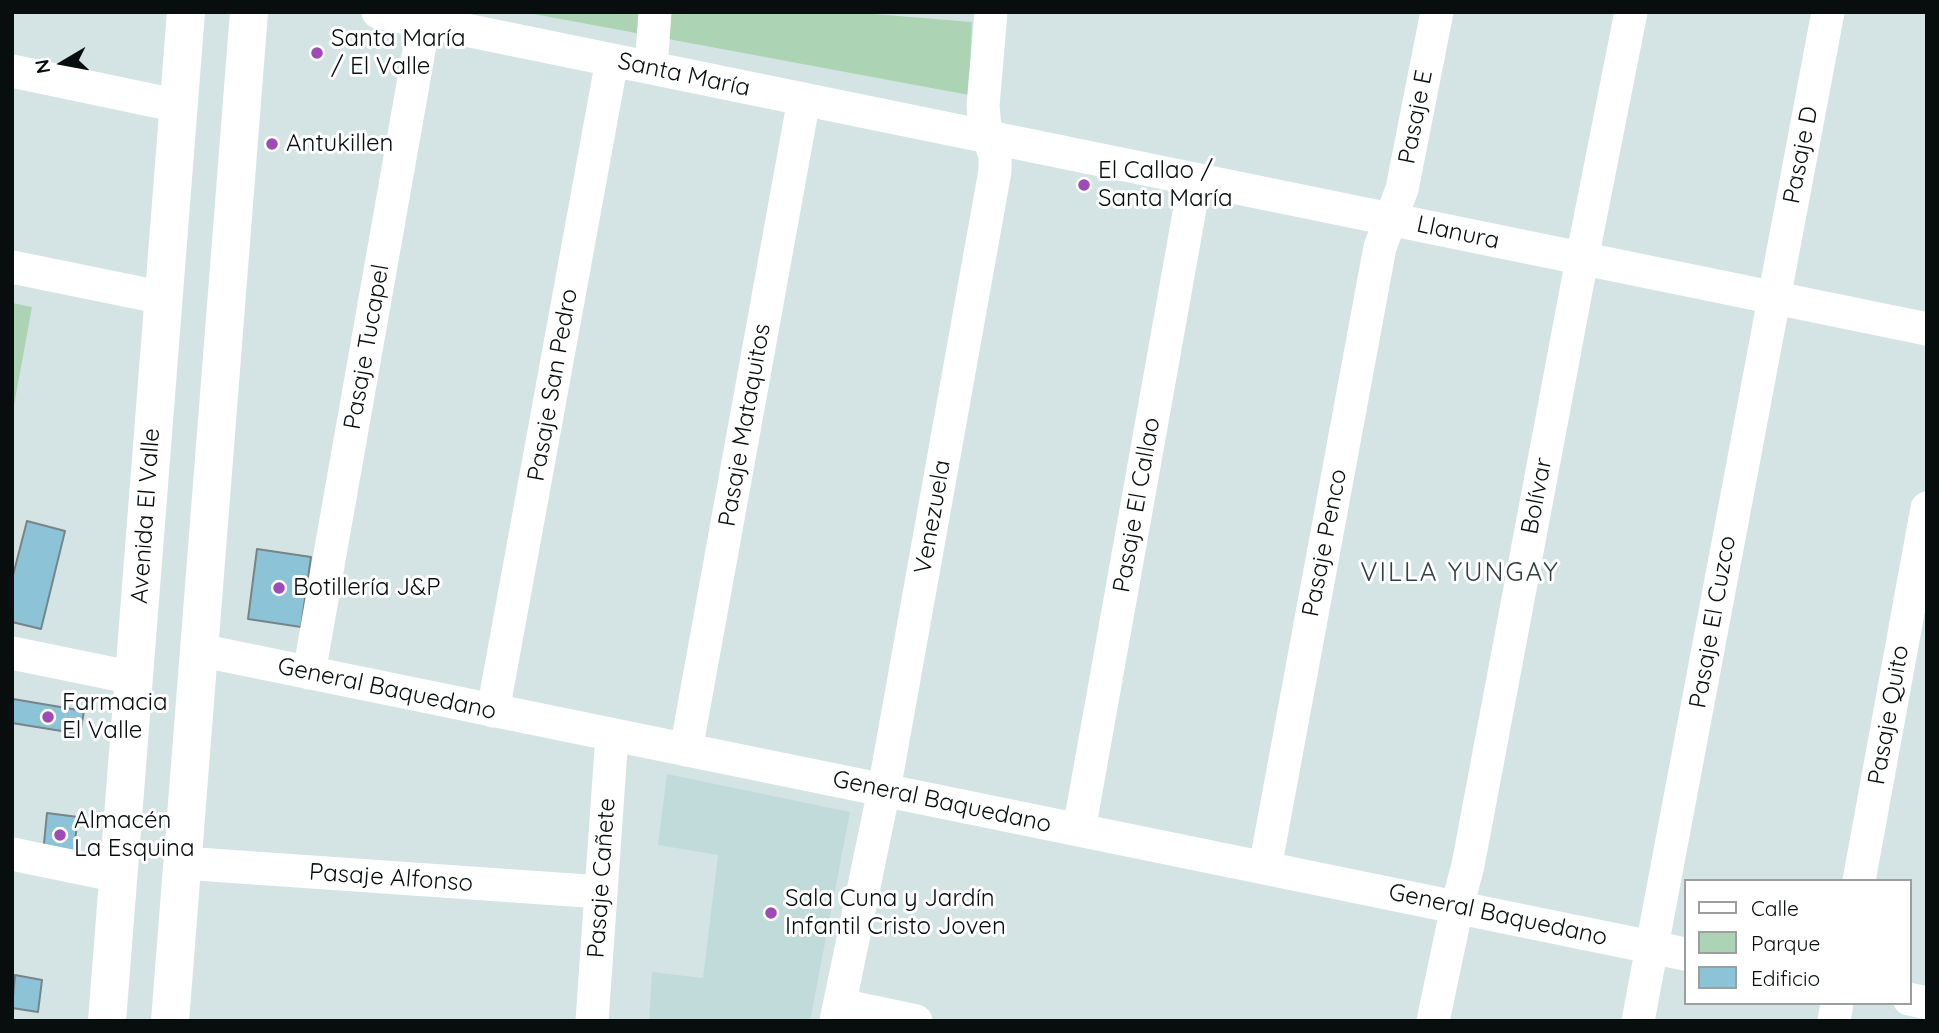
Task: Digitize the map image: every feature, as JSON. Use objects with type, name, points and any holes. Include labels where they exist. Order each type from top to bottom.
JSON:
[{"type":"street","name":"Avenida El Valle","points":[[107,1021],[186,12]]},
{"type":"street","points":[[170,1021],[249,12]]},
{"type":"street","name":"Santa María","points":[[378,12],[989,138]]},
{"type":"street","points":[[651,68],[655,12]]},
{"type":"street","name":"Venezuela","points":[[838,1013],[884,790],[995,171],[995,155],[985,128],[983,106],[991,12]]},
{"type":"street","name":"Pasaje E","points":[[1390,219],[1402,189],[1437,12]]},
{"type":"street","name":"Bolívar","points":[[1433,1021],[1468,865],[1631,12]]},
{"type":"street","name":"Pasaje D","points":[[1773,298],[1828,12]]},
{"type":"street","name":"Pasaje Tucapel","points":[[309,673],[424,22]]},
{"type":"street","name":"Pasaje San Pedro","points":[[493,711],[612,60]]},
{"type":"street","points":[[12,71],[179,106]]},
{"type":"street","name":"Pasaje Mataquitos","points":[[686,750],[804,99]]},
{"type":"street","name":"Llanura","points":[[989,138],[1927,329]]},
{"type":"street","name":"Pasaje El Callao","points":[[1079,830],[1195,180]]},
{"type":"street","name":"Pasaje Penco","points":[[1265,868],[1380,247],[1390,219]]},
{"type":"street","points":[[12,267],[163,298]]},
{"type":"street","name":"Pasaje El Cuzco","points":[[1638,1021],[1669,950],[1773,298]]},
{"type":"street","name":"Pasaje Quito","points":[[1860,879],[1927,508]]},
{"type":"street","name":"General Baquedano","points":[[199,650],[1669,950]]},
{"type":"street","points":[[12,653],[134,678]]},
{"type":"street","name":"Pasaje Cañete","points":[[592,1021],[612,735]]},
{"type":"street","points":[[12,854],[119,876]]},
{"type":"street","name":"Pasaje Alfonso","points":[[182,863],[601,892]]},
{"type":"street","points":[[838,1013],[916,1021]]},
{"type":"shaded area","name":"Sala Cuna y Jardín Infantil Cristo Joven","points":[[667,774],[850,812],[810,1021],[649,1021],[652,972],[703,978],[718,855],[658,845]]},
{"type":"green space","points":[[523,12],[849,12],[972,22],[969,95]]},
{"type":"green space","points":[[12,303],[32,307],[12,416]]},
{"type":"building","points":[[27,521],[65,531],[41,629],[12,622],[12,579]]},
{"type":"building","name":"Botillería J&P","points":[[257,549],[311,557],[301,627],[248,619]]},
{"type":"building","name":"Farmacia El Valle","points":[[13,699],[84,711],[80,734],[12,723]]},
{"type":"building","name":"Almacén La Esquina","points":[[47,813],[78,817],[73,857],[43,853]]},
{"type":"building","points":[[15,975],[42,980],[38,1012],[12,1008]]},
{"type":"place","name":"Santa María / El Valle","points":[[317,53]]},
{"type":"place","name":"Antukillen","points":[[272,144]]},
{"type":"place","name":"El Callao / Santa María","points":[[1084,185]]},
{"type":"place","name":"Botillería J&P","points":[[279,588]]},
{"type":"place","name":"Farmacia El Valle","points":[[48,717]]},
{"type":"place","name":"Almacén La Esquina","points":[[60,835]]},
{"type":"place","name":"Sala Cuna y Jardín Infantil Cristo Joven","points":[[771,913]]},
{"type":"district","name":"VILLA YUNGAY","points":[[1460,573]]}]
